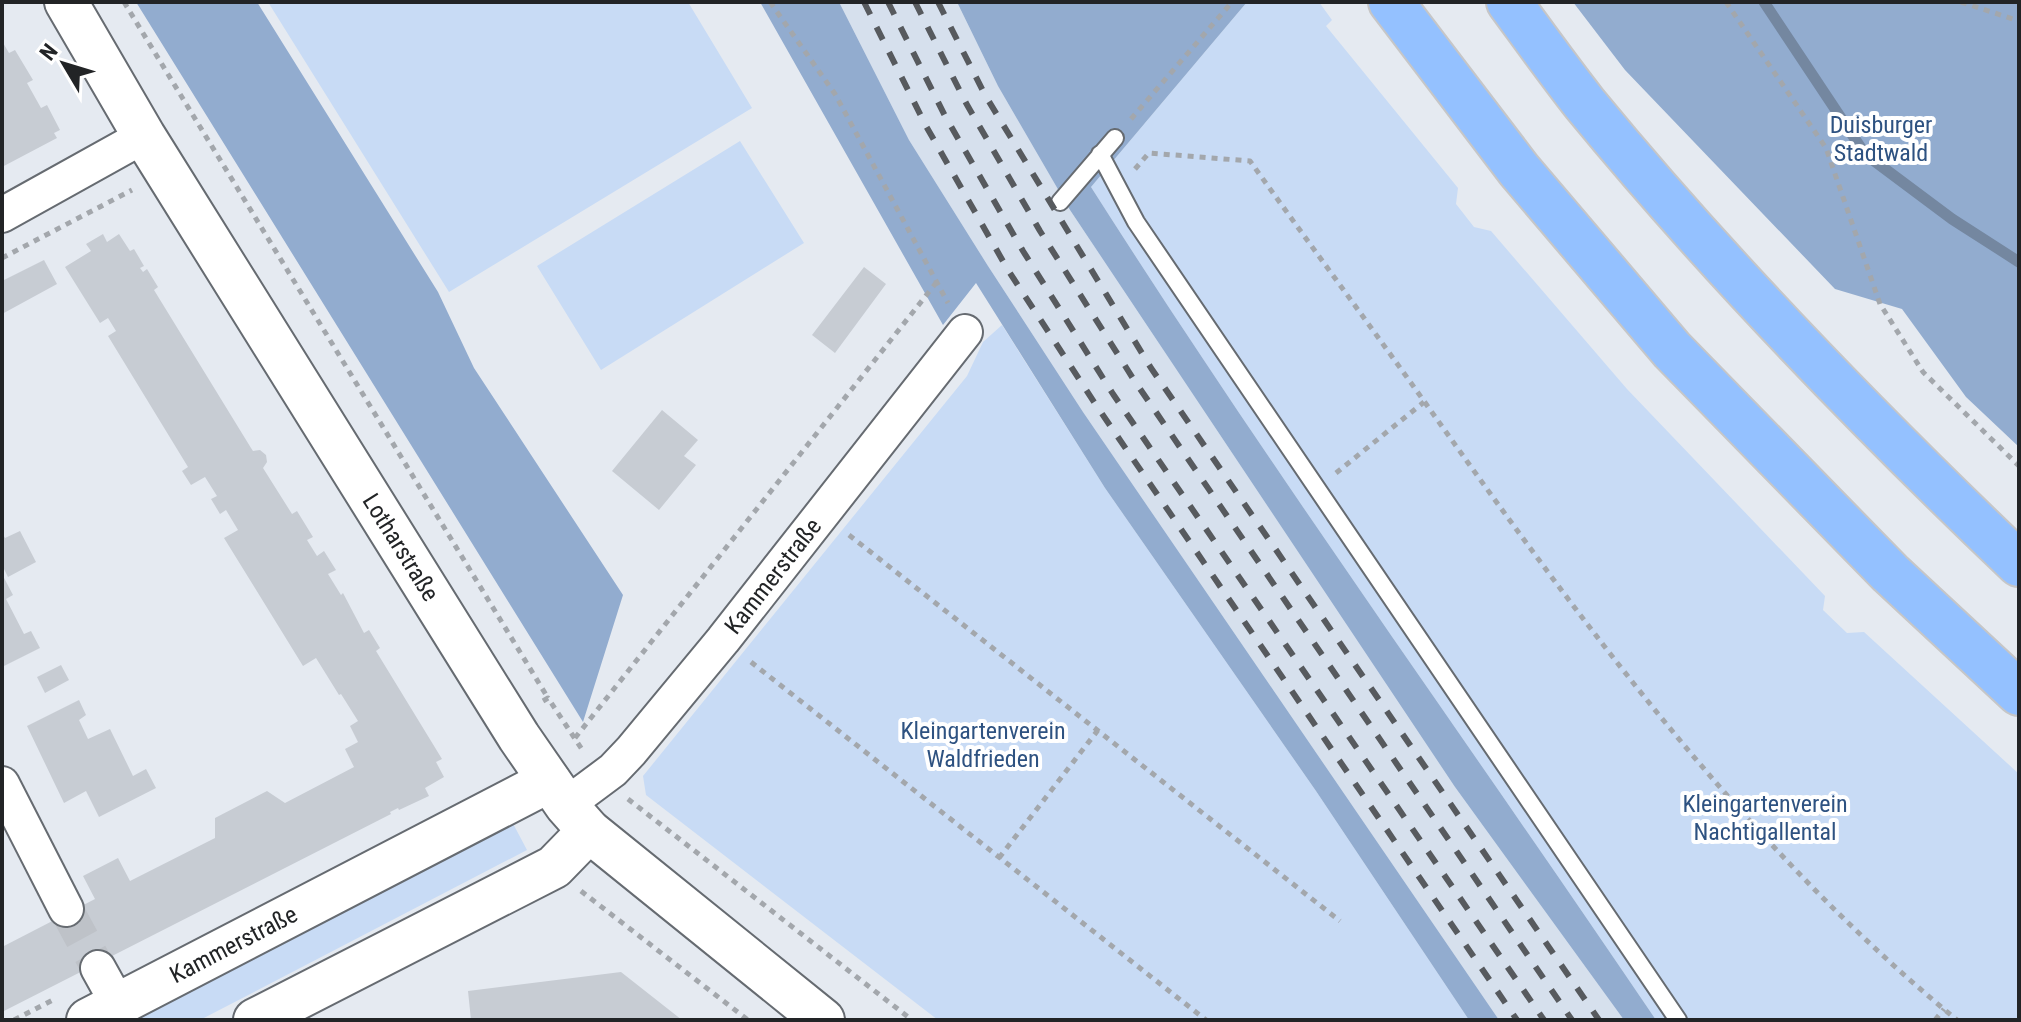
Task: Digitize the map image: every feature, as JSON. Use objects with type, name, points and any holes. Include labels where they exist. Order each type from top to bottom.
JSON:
[{"type":"highway","points":[[1391,2],[1519,170],[1672,350],[1890,573],[2019,693]]},
{"type":"highway","points":[[1509,2],[1585,103],[1746,289],[1955,504],[2019,564]]},
{"type":"street","name":"Lotharstraße","points":[[66,2],[144,136],[568,806],[823,1020]]},
{"type":"street","points":[[2,215],[144,136]]},
{"type":"street","name":"Kammerstraße","points":[[103,1012],[568,806],[631,751],[823,515],[965,332]]},
{"type":"street","points":[[2,784],[66,909]]},
{"type":"street","name":"Kammerstraße","points":[[255,1020],[554,867],[568,806]]},
{"type":"street","points":[[98,968],[103,1012]]},
{"type":"lane","points":[[1060,202],[1115,138]]},
{"type":"lane","points":[[1100,154],[1136,222],[1678,1020]]},
{"type":"path","points":[[124,2],[548,698]]},
{"type":"path","points":[[770,2],[835,94],[965,332]]},
{"type":"path","points":[[1115,138],[1232,2]]},
{"type":"path","points":[[1726,2],[1826,148],[1880,304],[1923,372],[2019,466]]},
{"type":"path","points":[[1961,2],[2019,21]]},
{"type":"path","points":[[1149,153],[1250,161],[1558,588],[1699,763],[1834,910],[1957,1020]]},
{"type":"path","points":[[2,258],[136,188]]},
{"type":"path","points":[[575,738],[936,283]]},
{"type":"path","points":[[1317,489],[1424,402]]},
{"type":"path","points":[[823,515],[1340,921]]},
{"type":"path","points":[[723,640],[1206,1020]]},
{"type":"path","points":[[999,858],[1098,730]]},
{"type":"path","points":[[602,779],[912,1020]]},
{"type":"path","points":[[1935,1020],[1944,1009]]},
{"type":"shaded area","points":[[839,2],[957,2],[998,86],[1070,210],[1455,787],[1624,1020],[1499,1020],[1083,412],[988,266],[909,140]]},
{"type":"green space","points":[[136,2],[257,2],[438,292],[474,368],[623,595],[583,722]]},
{"type":"green space","points":[[268,2],[688,2],[752,108],[449,292]]},
{"type":"green space","points":[[760,2],[839,2],[909,140],[988,266],[1083,412],[1499,1020],[1469,1020],[1316,791],[1105,488],[976,283],[943,325]]},
{"type":"green space","points":[[957,2],[1247,2],[1091,187],[1299,502],[1656,1020],[1624,1020],[1455,787],[1070,210],[998,86]]},
{"type":"green space","name":"Kleingartenverein Nachtigallental","points":[[1247,2],[1319,2],[1332,20],[1326,26],[1458,188],[1456,204],[1474,227],[1491,231],[1627,389],[1825,596],[1823,610],[1847,633],[1864,632],[2019,774],[2019,1020],[1656,1020],[1299,502],[1091,187]]},
{"type":"green space","name":"Duisburger Stadtwald","points":[[1573,2],[2019,2],[2019,447],[1966,397],[1902,309],[1835,289],[1625,70]]},
{"type":"green space","points":[[740,141],[804,243],[601,370],[537,266]]},
{"type":"green space","name":"Kleingartenverein Waldfrieden","points":[[1002,325],[1105,488],[1316,791],[1469,1020],[938,1020],[646,795],[643,776],[967,376],[983,342]]},
{"type":"green space","points":[[509,816],[527,850],[200,1020],[115,1020]]},
{"type":"building","points":[[2,41],[9,53],[15,50],[33,80],[27,83],[41,108],[47,105],[60,130],[54,133],[57,138],[2,167]]},
{"type":"building","points":[[103,234],[107,242],[119,234],[130,251],[134,249],[144,266],[140,268],[143,272],[147,269],[158,287],[154,290],[251,448],[266,455],[267,462],[263,468],[292,514],[297,511],[313,537],[307,540],[317,556],[324,551],[336,570],[328,574],[341,595],[343,593],[364,633],[369,630],[380,648],[376,651],[442,759],[436,762],[444,777],[425,788],[429,796],[390,812],[2,1012],[2,947],[95,899],[83,876],[118,858],[130,881],[215,838],[215,818],[267,791],[285,803],[354,767],[345,749],[358,742],[350,726],[358,721],[316,658],[303,666],[224,538],[238,530],[226,510],[220,514],[211,499],[217,496],[205,477],[191,485],[182,471],[188,467],[108,336],[116,331],[108,318],[100,323],[65,267],[91,251],[86,244]]},
{"type":"building","points":[[44,260],[57,284],[2,314],[2,281]]},
{"type":"building","points":[[864,267],[886,284],[835,353],[812,335]]},
{"type":"building","points":[[662,410],[698,440],[684,456],[696,465],[659,510],[612,471]]},
{"type":"building","points":[[20,531],[36,562],[8,577],[2,565],[2,533],[5,538]]},
{"type":"building","points":[[2,574],[13,595],[6,599],[24,634],[31,631],[40,648],[2,667]]},
{"type":"building","points":[[61,665],[69,680],[45,693],[37,677]]},
{"type":"building","points":[[79,700],[86,715],[79,720],[88,739],[110,729],[133,776],[146,769],[156,788],[99,817],[86,791],[64,803],[27,726]]},
{"type":"building","points":[[621,972],[682,1020],[471,1020],[468,991]]},
{"type":"waterway","points":[[1764,2],[1865,154],[1952,219],[2019,262]]},
{"type":"tunnel","points":[[66,909],[98,968]]},
{"type":"railway","points":[[864,2],[926,126],[1008,270],[1096,405],[1517,1020]]},
{"type":"railway","points":[[888,2],[945,116],[1023,251],[1113,394],[1544,1020]]},
{"type":"railway","points":[[915,2],[966,103],[1040,231],[1134,380],[1572,1020]]},
{"type":"railway","points":[[938,2],[985,95],[1151,368],[1599,1020]]}]
